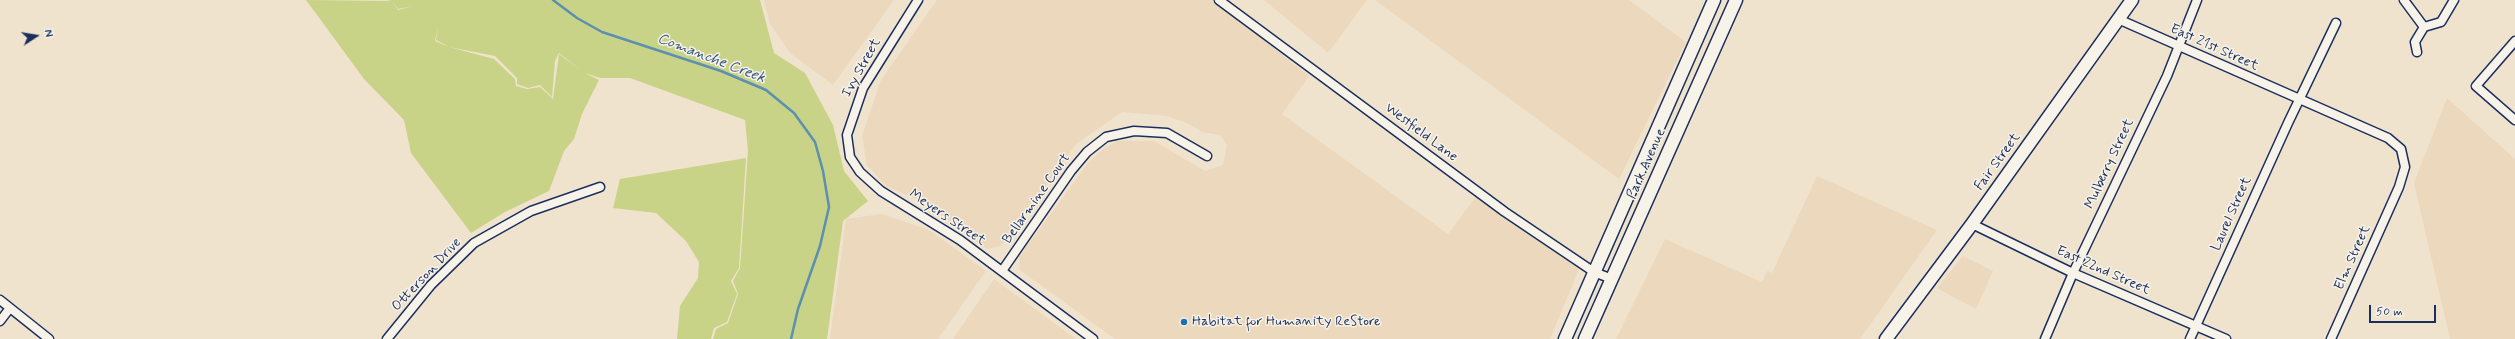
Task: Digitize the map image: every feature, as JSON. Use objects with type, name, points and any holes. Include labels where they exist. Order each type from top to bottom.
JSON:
[{"type":"main road","name":"Park Avenue","points":[[1565,339],[1714,0]]},
{"type":"main road","name":"Park Avenue","points":[[1585,339],[1736,0]]},
{"type":"main road","name":"Fair Street","points":[[1886,339],[1972,224],[2132,0]]},
{"type":"street","name":"Ivy Street","points":[[881,191],[860,172],[850,157],[847,135],[863,88],[918,0]]},
{"type":"street","name":"Westfield Lane","points":[[1219,0],[1498,207],[1594,272],[1612,279]]},
{"type":"street","name":"Mulberry Street","points":[[2045,339],[2073,273],[2179,46],[2197,0]]},
{"type":"street","points":[[2404,0],[2424,27]]},
{"type":"street","points":[[2417,52],[2415,42],[2424,27],[2441,22],[2454,0]]},
{"type":"street","name":"East 21st Street","points":[[2118,19],[2299,100]]},
{"type":"street","name":"Laurel Street","points":[[2190,339],[2299,100],[2336,23]]},
{"type":"street","points":[[2515,41],[2476,86],[2515,120]]},
{"type":"street","name":"Elm Street","points":[[2299,100],[2388,138],[2401,149],[2405,167],[2399,187],[2331,339]]},
{"type":"street","name":"Bellarmine Court","points":[[1002,272],[1071,171],[1087,152],[1106,137],[1134,130],[1168,133],[1208,156]]},
{"type":"street","name":"Otterson Drive","points":[[387,339],[431,285],[474,243],[531,211],[600,187]]},
{"type":"street","name":"Meyers Street","points":[[881,191],[929,219],[1093,339]]},
{"type":"street","name":"East 22nd Street","points":[[1972,224],[2073,273],[2226,339]]},
{"type":"street","points":[[0,300],[49,339]]},
{"type":"street","points":[[0,321],[10,308]]},
{"type":"shaded area","points":[[764,0],[894,0],[833,85],[790,53],[770,24]]},
{"type":"shaded area","points":[[937,0],[1213,0],[1309,76],[1282,114],[1448,234],[1478,194],[1580,267],[1550,339],[1115,339],[1020,270],[1019,257],[1088,163],[1102,150],[1117,141],[1154,141],[1205,171],[1223,165],[1227,145],[1220,135],[1202,132],[1189,124],[1167,116],[1122,112],[1076,144],[1012,234],[1000,246],[987,249],[923,202],[886,186],[867,165],[862,136],[881,80]]},
{"type":"shaded area","points":[[1264,0],[1367,0],[1328,53]]},
{"type":"shaded area","points":[[1375,0],[1629,0],[1686,42],[1619,179]]},
{"type":"shaded area","points":[[2447,98],[2515,159],[2515,339],[2450,339],[2414,183]]},
{"type":"shaded area","points":[[1817,176],[1937,230],[1860,339],[1616,339],[1665,239],[1762,282],[1767,271],[1772,273]]},
{"type":"shaded area","points":[[882,214],[929,230],[986,271],[938,339],[830,339],[846,219]]},
{"type":"shaded area","points":[[1963,256],[1993,271],[1976,309],[1937,288]]},
{"type":"shaded area","points":[[994,279],[1076,339],[953,339]]},
{"type":"green space","points":[[306,0],[760,0],[774,53],[805,73],[833,125],[844,171],[868,201],[843,221],[827,339],[713,339],[716,329],[728,323],[738,294],[733,281],[740,268],[748,151],[745,120],[630,78],[600,78],[585,73],[599,80],[582,114],[574,139],[564,151],[549,191],[505,212],[471,233],[411,153],[404,120],[364,79]],"holes":[[[438,27],[436,40],[449,47],[435,41]],[[449,47],[495,56],[517,78],[517,84],[528,88],[540,85],[552,97],[555,61],[559,53],[582,71],[559,54],[553,99],[540,87],[527,89],[516,86],[515,79],[494,59]]]},
{"type":"green space","points":[[746,158],[739,268],[731,281],[737,294],[727,322],[714,328],[711,339],[677,339],[680,306],[698,278],[699,262],[686,241],[656,213],[613,208],[620,179]]},
{"type":"waterway","name":"Comanche Creek","points":[[553,0],[577,18],[602,32],[721,71],[766,90],[794,113],[815,142],[823,171],[829,207],[820,246],[798,309],[791,339]]},
{"type":"place","name":"Habitat for Humanity ReStore","points":[[1184,322]]}]
